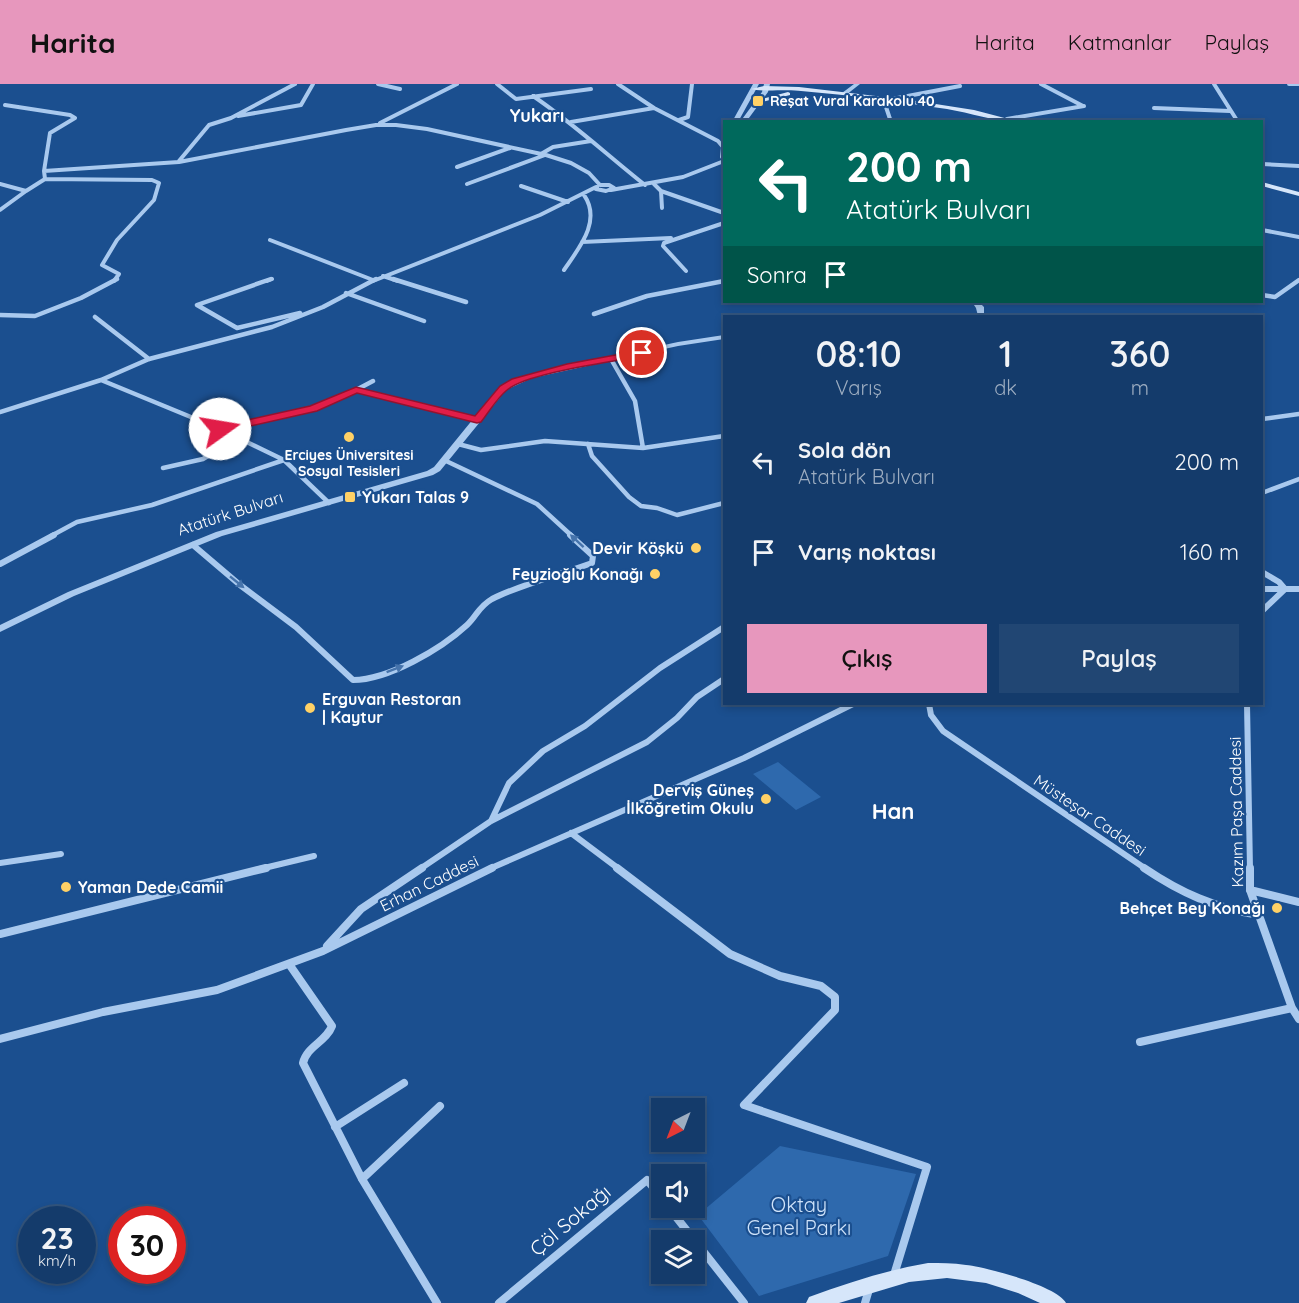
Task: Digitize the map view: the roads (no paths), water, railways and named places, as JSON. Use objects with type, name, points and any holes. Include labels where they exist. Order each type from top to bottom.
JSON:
[{"type":"main road","points":[[783,84],[844,94],[924,102],[1010,120]]},
{"type":"main road","points":[[755,86],[788,94]]},
{"type":"main road","points":[[766,88],[796,87]]},
{"type":"main road","points":[[758,101],[788,94],[844,94]]},
{"type":"main road","points":[[1263,184],[1299,194]]},
{"type":"main road","points":[[815,1303],[868,1294],[893,1279],[910,1273],[928,1272],[974,1274],[1027,1288],[1057,1303]]},
{"type":"street","points":[[231,118],[295,84]]},
{"type":"street","points":[[179,162],[209,125],[231,118],[301,105],[313,84]]},
{"type":"street","points":[[378,84],[400,89]]},
{"type":"street","points":[[376,125],[457,84]]},
{"type":"street","points":[[497,84],[516,99],[591,89]]},
{"type":"street","points":[[620,85],[629,84]]},
{"type":"street","points":[[679,120],[688,117],[693,84]]},
{"type":"street","points":[[844,94],[857,84]]},
{"type":"street","points":[[1041,84],[1047,84]]},
{"type":"street","points":[[1007,119],[1084,106],[1041,84]]},
{"type":"street","points":[[1214,84],[1225,98],[1237,120]]},
{"type":"street","points":[[1288,84],[1299,84]]},
{"type":"street","points":[[620,85],[654,108],[721,144],[723,155]]},
{"type":"street","points":[[736,120],[755,86]]},
{"type":"street","points":[[892,99],[960,86]]},
{"type":"street","points":[[744,120],[766,88]]},
{"type":"street","points":[[533,96],[571,122],[645,185]]},
{"type":"street","points":[[5,105],[74,117],[50,133],[44,171],[45,179]]},
{"type":"street","points":[[886,107],[890,120]]},
{"type":"street","points":[[571,122],[654,108]]},
{"type":"street","points":[[1154,108],[1230,111]]},
{"type":"street","points":[[44,171],[179,162],[376,125],[427,129],[543,154],[571,163],[589,173],[600,191],[609,191],[614,187],[606,184]]},
{"type":"street","points":[[467,184],[543,154],[553,147],[591,141]]},
{"type":"street","points":[[457,167],[512,147]]},
{"type":"street","points":[[584,195],[675,181],[706,172],[723,161]]},
{"type":"street","points":[[1263,164],[1299,166]]},
{"type":"street","points":[[0,210],[45,179],[152,180],[159,183],[159,189],[151,205],[116,241],[102,266],[119,274],[114,282],[35,316],[0,315]]},
{"type":"street","points":[[0,184],[26,191]]},
{"type":"street","points":[[0,412],[100,380],[149,359],[272,327],[323,307],[382,276],[569,202],[598,186],[606,184],[645,185]]},
{"type":"street","points":[[654,184],[661,191],[723,213]]},
{"type":"street","points":[[521,186],[569,202]]},
{"type":"street","points":[[661,191],[662,208]]},
{"type":"street","points":[[564,270],[589,229],[592,212],[584,195]]},
{"type":"street","points":[[686,272],[663,246],[664,243],[723,223]]},
{"type":"street","points":[[1263,230],[1299,237]]},
{"type":"street","points":[[582,242],[674,238]]},
{"type":"street","points":[[270,240],[373,280]]},
{"type":"street","points":[[382,276],[466,302]]},
{"type":"street","points":[[272,279],[197,305],[237,328],[323,307]]},
{"type":"street","points":[[1263,294],[1275,297],[1299,280]]},
{"type":"street","points":[[594,314],[647,296],[723,281]]},
{"type":"street","points":[[1290,286],[1299,289]]},
{"type":"street","points":[[346,293],[424,321]]},
{"type":"street","points":[[95,317],[149,359]]},
{"type":"street","name":"Atatürk Bulvarı","points":[[0,629],[70,594],[219,534],[421,477],[437,468],[503,388],[515,381],[567,367],[723,337]]},
{"type":"street","points":[[611,359],[636,401],[642,448]]},
{"type":"street","points":[[100,380],[220,429],[284,460],[329,503]]},
{"type":"street","points":[[220,429],[314,408],[372,381]]},
{"type":"street","points":[[356,390],[477,420]]},
{"type":"street","points":[[1263,419],[1299,414]]},
{"type":"street","points":[[458,444],[481,450],[495,450],[545,441],[642,448],[723,436]]},
{"type":"street","points":[[163,468],[194,464],[211,457],[238,438]]},
{"type":"street","points":[[588,444],[591,456],[629,497],[641,506],[657,508],[677,515],[723,503]]},
{"type":"street","points":[[0,564],[77,522],[152,505],[284,460]]},
{"type":"street","points":[[193,545],[240,585],[296,627],[353,680],[366,680],[424,657],[469,624],[484,603],[591,563],[593,556],[537,504],[444,460]]},
{"type":"street","points":[[1263,493],[1299,479]]},
{"type":"street","points":[[1263,573],[1279,582],[1285,589]]},
{"type":"street","points":[[1263,589],[1299,589]]},
{"type":"street","points":[[1263,610],[1285,589]]},
{"type":"street","points":[[491,821],[509,783],[543,751],[585,726],[660,668],[723,628]]},
{"type":"street","points":[[323,951],[361,909],[491,821],[647,742],[677,718],[697,697],[723,680]]},
{"type":"street","name":"Erhan Caddesi","points":[[0,1039],[103,1012],[217,990],[323,951],[527,851],[744,758],[851,705]]},
{"type":"street","name":"Müsteşar Caddesi","points":[[929,705],[931,715],[943,731],[952,738],[1165,882],[1203,903],[1225,910],[1259,915]]},
{"type":"street","name":"Kazım Paşa Caddesi","points":[[1247,705],[1250,890],[1292,1008],[1299,1019]]},
{"type":"street","points":[[571,833],[730,954],[780,976],[821,986],[835,997],[835,1010],[744,1105],[927,1167],[893,1279]]},
{"type":"street","points":[[0,863],[62,854]]},
{"type":"street","points":[[0,933],[314,856]]},
{"type":"street","points":[[1250,890],[1299,902]]},
{"type":"street","points":[[289,964],[331,1022],[328,1035],[308,1052],[303,1060],[334,1127],[362,1179],[437,1303]]},
{"type":"street","points":[[1140,1042],[1292,1008]]},
{"type":"street","points":[[334,1127],[404,1083]]},
{"type":"street","points":[[362,1179],[440,1106]]},
{"type":"street","name":"Çöl Sokağı","points":[[499,1303],[647,1180],[651,1185]]},
{"type":"street","points":[[677,1218],[744,1303]]},
{"type":"place","name":"Reşat Vural Karakolu 40","points":[[758,101]]},
{"type":"place","name":"Erciyes Üniversitesi Sosyal Tesisleri","points":[[349,437]]},
{"type":"place","name":"Yukarı Talas 9","points":[[350,497]]},
{"type":"place","name":"Devir Köşkü","points":[[696,548]]},
{"type":"place","name":"Feyzioğlu Konağı","points":[[655,574]]},
{"type":"place","name":"Erguvan Restoran | Kaytur","points":[[310,708]]},
{"type":"place","name":"Derviş Güneş İlköğretim Okulu","points":[[766,799]]},
{"type":"place","name":"Yaman Dede Camii","points":[[66,887]]},
{"type":"place","name":"Behçet Bey Konağı","points":[[1277,908]]},
{"type":"district","name":"Yukarı","points":[[537,115]]},
{"type":"district","name":"Han","points":[[893,811]]},
{"type":"park label","name":"Oktay Genel Parkı","points":[[799,1216]]}]
